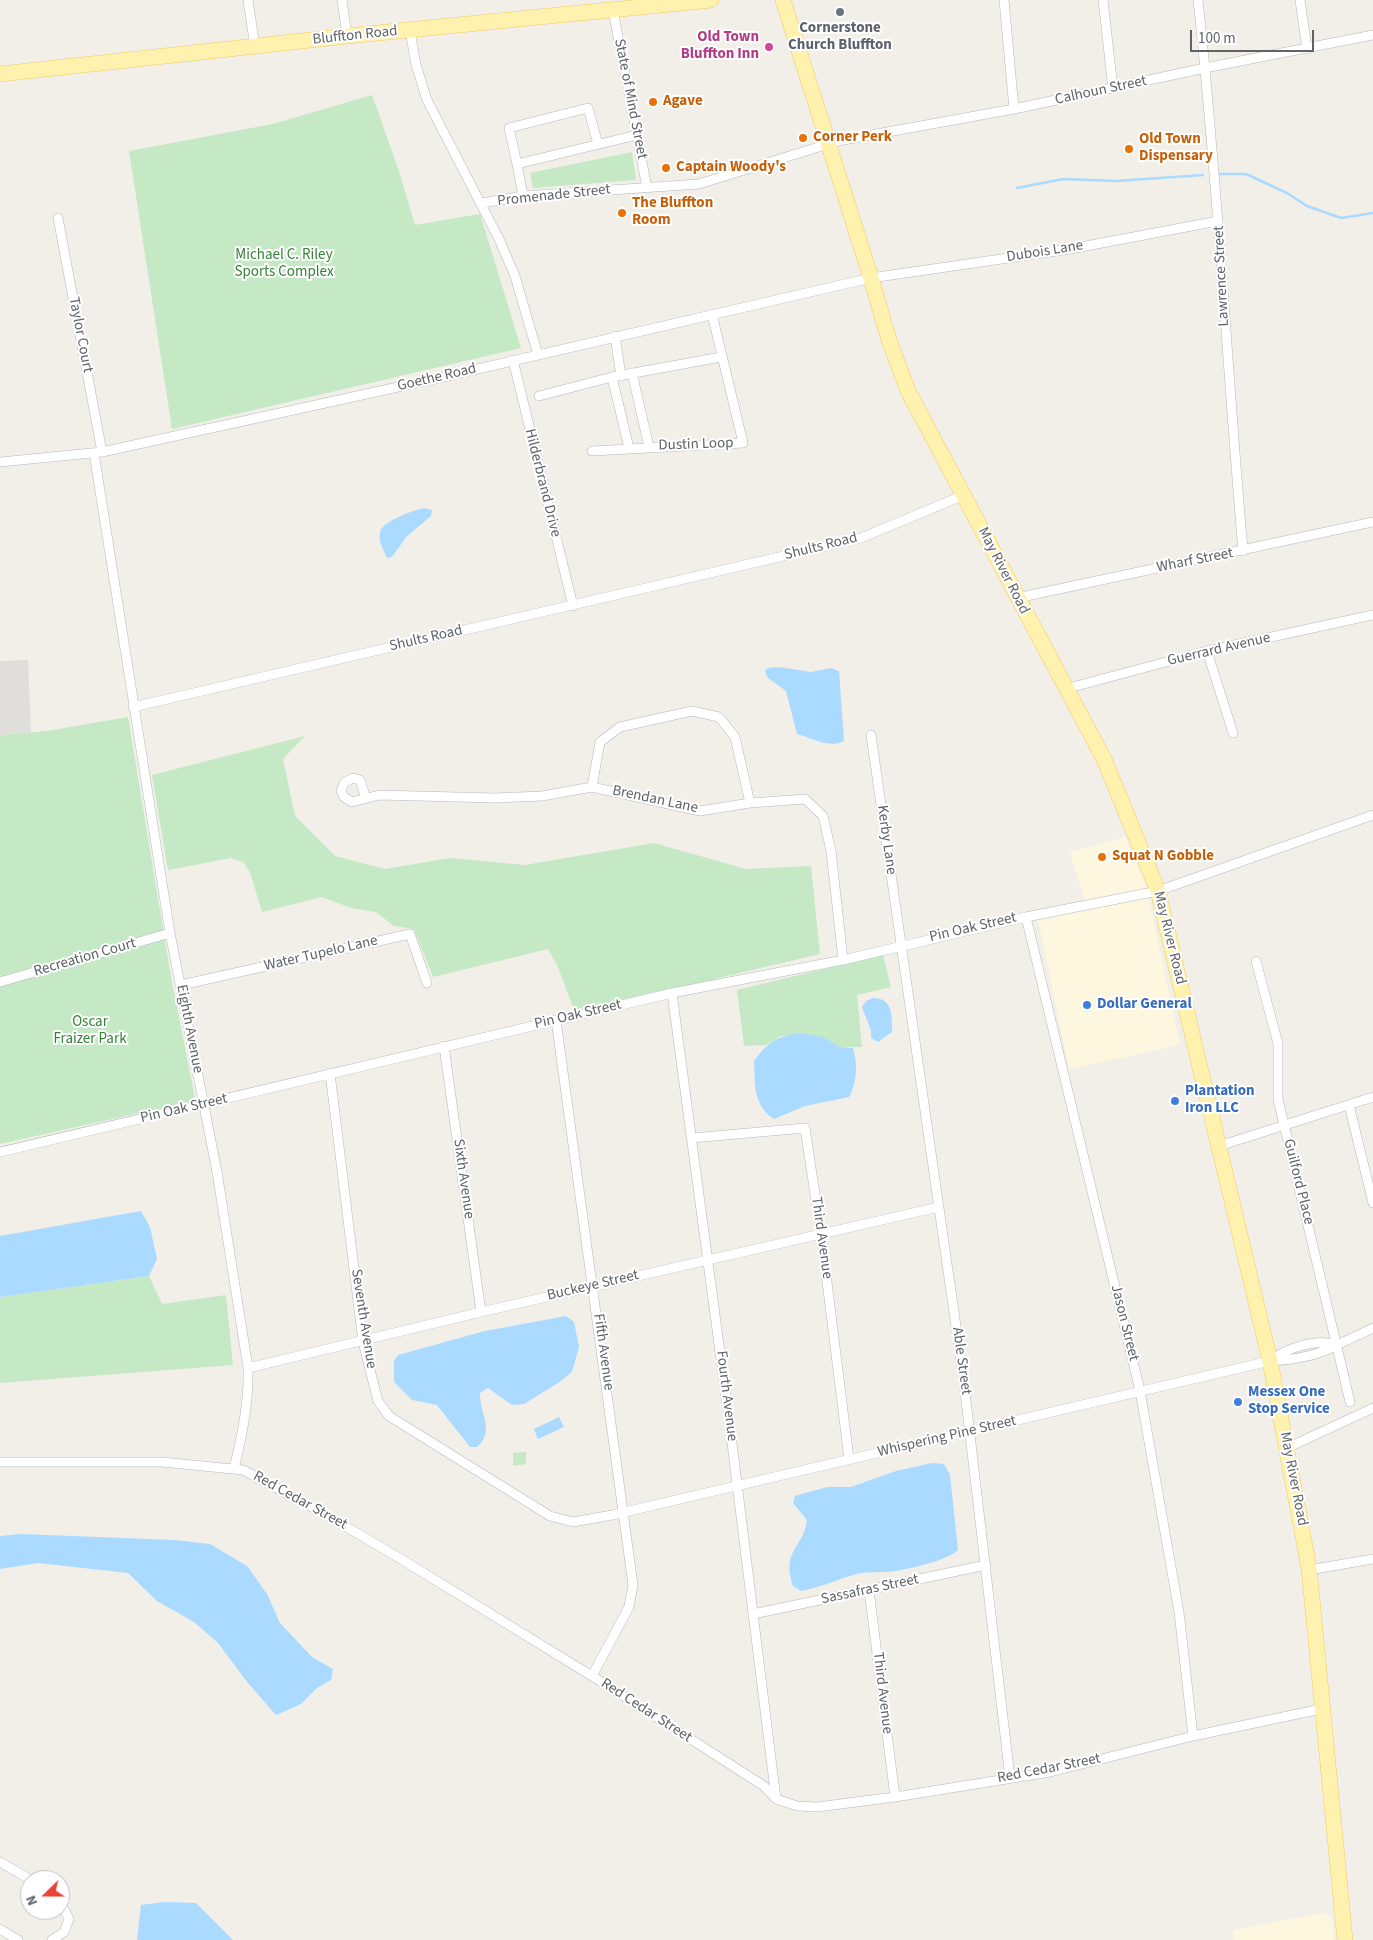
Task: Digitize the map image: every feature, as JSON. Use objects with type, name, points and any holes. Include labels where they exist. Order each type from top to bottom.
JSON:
[{"type":"main road","name":"Bluffton Road","points":[[0,74],[347,36],[711,0]]},
{"type":"main road","name":"May River Road","points":[[783,0],[872,278],[889,340],[908,391],[1065,689],[1104,759],[1158,891],[1270,1360],[1309,1570],[1321,1709],[1345,1940]]},
{"type":"street","points":[[248,0],[255,47]]},
{"type":"street","points":[[342,0],[347,36]]},
{"type":"street","points":[[1004,0],[1014,109]]},
{"type":"street","points":[[1103,0],[1113,89]]},
{"type":"street","name":"Lawrence Street","points":[[1198,0],[1218,221],[1225,335],[1243,552]]},
{"type":"street","points":[[1300,0],[1307,49]]},
{"type":"street","name":"State of Mind Street","points":[[613,10],[647,188]]},
{"type":"street","points":[[410,31],[416,65],[428,100],[482,203],[514,276],[538,355]]},
{"type":"street","name":"Calhoun Street","points":[[830,144],[1014,109],[1205,68],[1373,35]]},
{"type":"street","points":[[523,196],[509,128],[588,108],[598,144]]},
{"type":"street","points":[[517,164],[637,135]]},
{"type":"street","name":"Promenade Street","points":[[482,203],[523,196],[699,184],[830,144]]},
{"type":"street","name":"Taylor Court","points":[[58,218],[98,452]]},
{"type":"street","name":"Dubois Lane","points":[[872,278],[1070,249],[1218,221]]},
{"type":"street","name":"Goethe Road","points":[[0,462],[98,452],[538,355],[872,278]]},
{"type":"street","name":"Dustin Loop","points":[[592,451],[743,443],[712,314]]},
{"type":"street","points":[[615,336],[617,376],[629,448]]},
{"type":"street","points":[[539,396],[617,376],[721,357]]},
{"type":"street","name":"Hilderbrand Drive","points":[[513,360],[573,606]]},
{"type":"street","name":"Dustin Loop","points":[[632,373],[649,447]]},
{"type":"street","points":[[98,452],[133,707]]},
{"type":"street","name":"Shults Road","points":[[133,707],[861,538],[964,495]]},
{"type":"street","name":"Wharf Street","points":[[1017,598],[1243,552],[1373,522]]},
{"type":"street","name":"Guerrard Avenue","points":[[1065,689],[1207,651],[1373,615]]},
{"type":"street","points":[[1207,651],[1233,733]]},
{"type":"street","name":"Eighth Avenue","points":[[133,707],[170,933],[217,1172],[248,1368],[249,1395],[246,1420],[234,1469]]},
{"type":"street","points":[[592,787],[600,742],[620,727],[692,711],[719,717],[735,737],[750,803]]},
{"type":"street","name":"Kerby Lane","points":[[871,735],[901,944]]},
{"type":"street","name":"Brendan Lane","points":[[366,798],[379,795],[523,797],[592,787],[700,811],[750,803],[805,799],[823,816],[831,851],[843,960]]},
{"type":"street","name":"Pin Oak Street","points":[[0,1152],[672,993],[843,960],[901,944],[1158,891],[1373,816]]},
{"type":"street","name":"Jason Street","points":[[1026,917],[1140,1392],[1179,1607],[1193,1736]]},
{"type":"street","name":"Recreation Court","points":[[0,982],[170,933]]},
{"type":"street","name":"Water Tupelo Lane","points":[[181,984],[410,934],[427,983]]},
{"type":"street","name":"Able Street","points":[[901,944],[970,1432],[1010,1778]]},
{"type":"street","name":"Guilford Place","points":[[1256,962],[1278,1044],[1278,1099],[1350,1402]]},
{"type":"street","name":"Fourth Avenue","points":[[672,993],[738,1485],[776,1799]]},
{"type":"street","name":"Fifth Avenue","points":[[556,1020],[633,1585],[629,1607],[592,1676]]},
{"type":"street","name":"Sixth Avenue","points":[[444,1046],[481,1312]]},
{"type":"street","name":"Seventh Avenue","points":[[330,1073],[363,1342],[378,1401],[389,1416],[550,1516],[573,1522],[624,1511]]},
{"type":"street","points":[[1219,1146],[1373,1097]]},
{"type":"street","points":[[1349,1105],[1369,1165],[1373,1203]]},
{"type":"street","name":"Third Avenue","points":[[692,1138],[804,1128],[822,1234],[849,1460]]},
{"type":"street","name":"Buckeye Street","points":[[248,1368],[708,1259],[939,1207]]},
{"type":"street","name":"Whispering Pine Street","points":[[624,1511],[970,1432],[1270,1360],[1285,1360],[1315,1354],[1373,1328]]},
{"type":"street","points":[[1287,1448],[1373,1408]]},
{"type":"street","name":"Red Cedar Street","points":[[0,1462],[162,1462],[243,1470],[323,1513],[592,1676],[764,1786],[776,1799],[797,1806],[817,1807],[895,1797],[1050,1772],[1193,1736],[1321,1709]]},
{"type":"street","points":[[1309,1570],[1373,1559]]},
{"type":"street","name":"Sassafras Street","points":[[753,1614],[986,1565]]},
{"type":"street","name":"Third Avenue","points":[[869,1590],[895,1797]]},
{"type":"street","points":[[0,1862],[20,1874]]},
{"type":"street","points":[[52,1940],[64,1932],[69,1920]]},
{"type":"street","points":[[0,1930],[18,1940]]},
{"type":"shaded area","points":[[28,660],[31,732],[0,735],[0,661]]},
{"type":"shaded area","points":[[1125,837],[1146,886],[1180,1045],[1069,1069],[1038,919],[1087,908],[1070,852]]},
{"type":"shaded area","points":[[1323,1913],[1333,1920],[1334,1940],[1234,1940],[1233,1930]]},
{"type":"green space","name":"Michael C. Riley Sports Complex","points":[[372,95],[399,171],[415,225],[480,214],[521,348],[172,429],[129,151],[273,124]]},
{"type":"green space","points":[[632,152],[636,180],[533,188],[530,173]]},
{"type":"green space","name":"Oscar Fraizer Park","points":[[128,717],[171,977],[195,1098],[193,1101],[0,1144],[0,735],[47,731]]},
{"type":"green space","points":[[305,736],[283,759],[295,816],[335,856],[385,869],[450,858],[525,865],[654,843],[746,869],[811,866],[820,954],[575,1012],[557,965],[548,949],[433,977],[414,929],[394,926],[376,912],[351,908],[322,897],[262,912],[250,872],[243,862],[231,858],[168,870],[152,775]]},
{"type":"green space","points":[[883,955],[891,987],[857,995],[862,1047],[840,1047],[823,1037],[781,1036],[766,1045],[744,1046],[737,990]]},
{"type":"green space","points":[[149,1276],[162,1304],[226,1295],[233,1365],[0,1383],[0,1297]]},
{"type":"green space","points":[[526,1452],[526,1464],[513,1466],[513,1453]]},
{"type":"water","points":[[424,508],[432,510],[431,516],[407,536],[392,557],[387,558],[380,539],[382,528],[392,520]]},
{"type":"water","points":[[779,667],[811,672],[831,668],[839,671],[844,741],[833,744],[797,734],[786,691],[768,678],[765,671],[768,668]]},
{"type":"water","points":[[873,998],[884,1001],[888,1005],[891,1014],[892,1032],[878,1042],[871,1038],[871,1031],[862,1007],[866,1001]]},
{"type":"water","points":[[801,1033],[823,1037],[840,1047],[853,1048],[856,1060],[854,1085],[849,1097],[805,1106],[774,1119],[762,1107],[756,1094],[754,1061],[769,1044],[779,1038]]},
{"type":"water","points":[[141,1211],[150,1227],[157,1259],[149,1276],[0,1297],[0,1236]]},
{"type":"water","points":[[566,1316],[574,1322],[579,1347],[572,1372],[524,1404],[512,1405],[488,1388],[480,1393],[486,1428],[483,1441],[477,1447],[470,1447],[437,1405],[412,1400],[394,1382],[394,1361],[398,1355],[485,1331]]},
{"type":"water","points":[[559,1417],[564,1427],[538,1439],[534,1429]]},
{"type":"water","points":[[932,1463],[944,1464],[950,1475],[958,1550],[937,1561],[910,1568],[890,1572],[857,1574],[801,1591],[793,1586],[790,1574],[791,1557],[805,1530],[807,1520],[793,1503],[795,1496],[827,1487],[851,1487],[896,1471]]},
{"type":"water","points":[[20,1534],[175,1540],[210,1544],[247,1566],[267,1594],[280,1623],[312,1657],[333,1669],[331,1680],[317,1688],[301,1704],[276,1715],[248,1683],[218,1643],[194,1622],[157,1601],[128,1573],[38,1563],[0,1569],[0,1536]]},
{"type":"water","points":[[164,1902],[196,1903],[233,1940],[137,1940],[141,1905]]},
{"type":"waterway","points":[[1218,174],[1246,174],[1287,193],[1307,206],[1341,218],[1373,213]]},
{"type":"waterway","points":[[1017,188],[1063,179],[1116,181],[1203,175]]},
{"type":"place","name":"Cornerstone Church Bluffton","points":[[840,12]]},
{"type":"place","name":"Old Town Bluffton Inn","points":[[769,47]]},
{"type":"place","name":"Agave","points":[[653,102]]},
{"type":"place","name":"Corner Perk","points":[[803,138]]},
{"type":"place","name":"Old Town Dispensary","points":[[1129,149]]},
{"type":"place","name":"Captain Woody's","points":[[666,168]]},
{"type":"place","name":"The Bluffton Room","points":[[622,213]]},
{"type":"place","name":"Squat N Gobble","points":[[1102,857]]},
{"type":"place","name":"Dollar General","points":[[1087,1005]]},
{"type":"place","name":"Plantation Iron LLC","points":[[1175,1101]]},
{"type":"place","name":"Messex One Stop Service","points":[[1238,1402]]}]
